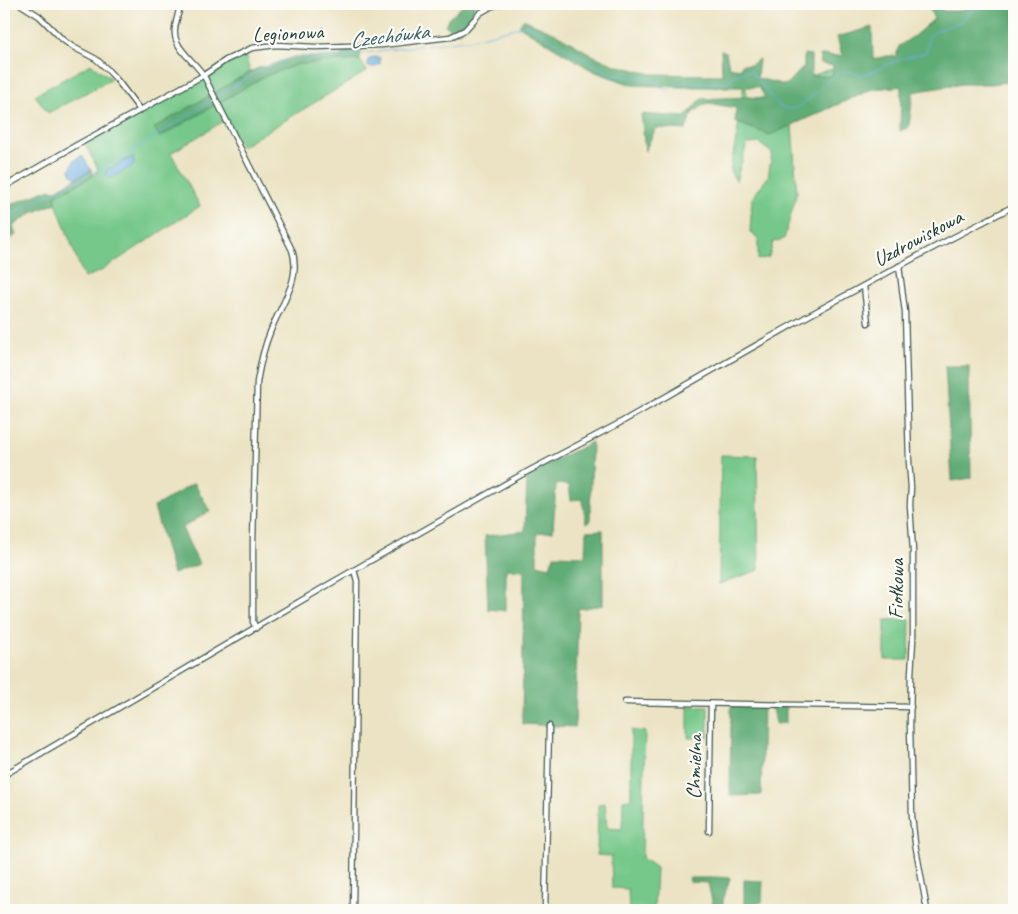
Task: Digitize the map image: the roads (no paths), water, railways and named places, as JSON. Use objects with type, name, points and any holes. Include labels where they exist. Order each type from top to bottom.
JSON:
[{"type":"street","points":[[20,4],[39,16],[68,44],[96,59],[117,80],[140,110]]},
{"type":"street","points":[[180,4],[175,29],[177,42],[204,75],[288,243],[295,264],[287,298],[266,344],[257,382],[253,542],[253,622],[256,628]]},
{"type":"street","name":"Legionowa","points":[[4,185],[204,75],[226,60],[252,48],[382,45],[450,37],[465,30],[480,13],[500,4]]},
{"type":"street","name":"Uzdrowiskowa","points":[[4,775],[354,570],[521,475],[608,429],[737,355],[899,266],[1014,206]]},
{"type":"street","name":"Fiołkowa","points":[[899,266],[905,320],[914,584],[911,707],[912,826],[926,910]]},
{"type":"street","points":[[864,286],[868,323]]},
{"type":"street","points":[[353,910],[357,581],[354,570]]},
{"type":"street","points":[[625,702],[911,707]]},
{"type":"street","name":"Chmielna","points":[[709,831],[711,704]]},
{"type":"street","points":[[545,910],[550,726]]},
{"type":"water","points":[[374,57],[380,58],[380,64],[375,67],[368,67],[368,60]]},
{"type":"water","points":[[82,155],[91,170],[76,178],[71,174],[70,169],[74,161]]},
{"type":"water","points":[[133,157],[134,165],[116,176],[109,178],[106,175],[107,170]]},
{"type":"waterway","name":"Czechówka","points":[[217,97],[265,67],[293,57],[342,56],[473,39],[527,25],[614,76],[645,77],[665,90],[686,82],[726,83],[735,75],[751,71],[780,106],[790,109],[804,103],[841,72],[848,71],[865,74],[926,52],[929,37],[934,32],[960,22],[979,4]]},
{"type":"waterway","name":"Czechówka","points":[[4,218],[113,162],[214,99]]}]
